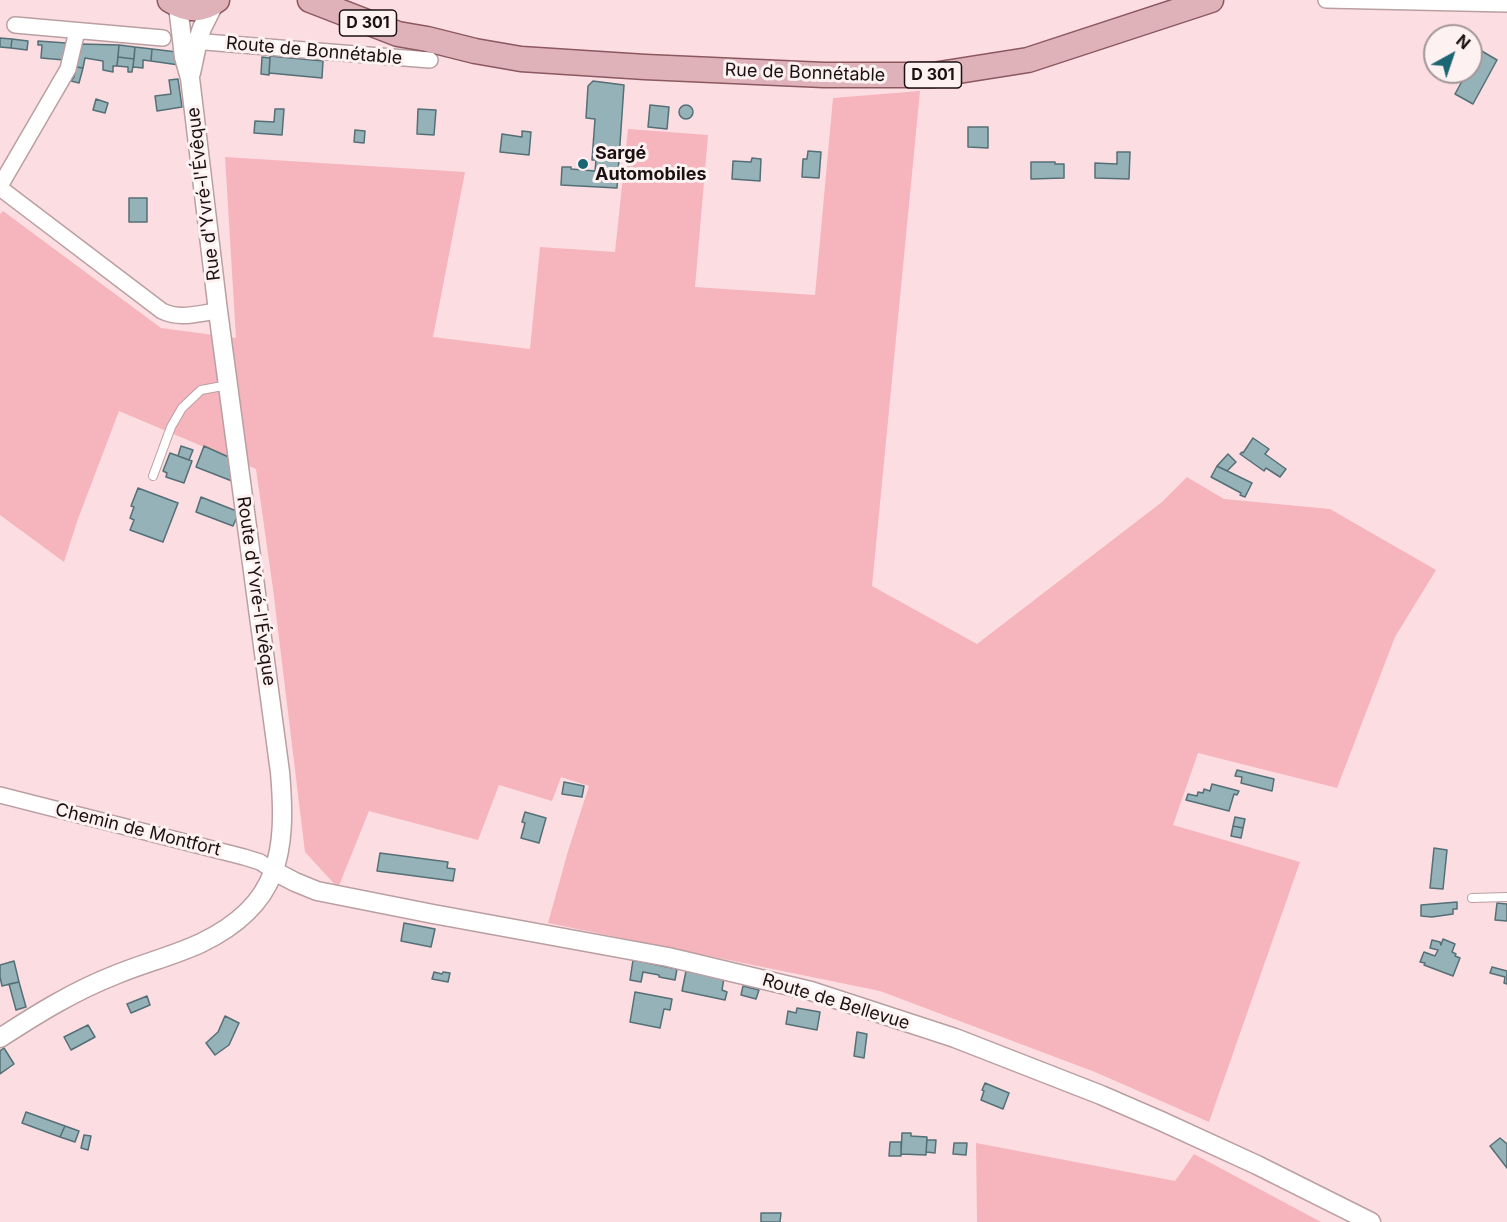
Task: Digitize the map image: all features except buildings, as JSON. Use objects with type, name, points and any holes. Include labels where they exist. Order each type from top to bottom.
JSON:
[{"type":"main road","name":"D 301","points":[[310,0],[398,34],[428,50]]},
{"type":"main road","name":"D 301","points":[[340,0],[428,50]]},
{"type":"main road","name":"Rue de Bonnétable","points":[[428,50],[475,51],[521,59],[645,67],[824,75],[933,75],[1028,60],[1211,0]]},
{"type":"main road","points":[[174,3],[197,9],[216,1]]},
{"type":"street","points":[[1326,0],[1507,4]]},
{"type":"street","points":[[190,78],[198,40],[216,1]]},
{"type":"street","points":[[174,3],[190,78]]},
{"type":"street","points":[[15,25],[163,38]]},
{"type":"street","points":[[77,31],[68,69],[0,187],[162,311],[178,316],[218,311]]},
{"type":"street","name":"Route de Bonnétable","points":[[198,40],[217,43],[428,50]]},
{"type":"street","name":"Rue d'Yvré-l'Évêque","points":[[190,78],[218,311]]},
{"type":"street","name":"Route d'Yvré-l'Évêque","points":[[0,1038],[27,1020],[87,987],[199,944],[219,934],[249,911],[265,889],[274,871],[282,832],[283,803],[280,772],[218,311]]},
{"type":"street","name":"Chemin de Montfort","points":[[0,795],[244,857],[260,862],[274,871]]},
{"type":"street","name":"Route de Bellevue","points":[[274,871],[316,891],[668,957],[811,991],[955,1038],[1101,1095],[1257,1165],[1371,1222]]},
{"type":"lane","points":[[153,476],[171,427],[182,408],[201,390],[228,385]]},
{"type":"lane","points":[[1472,898],[1507,897]]},
{"type":"shaded area","points":[[920,91],[872,586],[977,644],[1162,502],[1187,477],[1224,499],[1330,509],[1436,570],[1395,637],[1337,788],[1198,753],[1173,825],[1300,862],[1209,1122],[1095,1072],[880,991],[548,923],[589,786],[561,777],[552,801],[499,785],[478,840],[369,811],[338,888],[305,852],[256,469],[119,411],[64,562],[0,515],[0,214],[3,211],[161,328],[236,338],[225,157],[465,172],[433,337],[530,349],[540,247],[615,252],[628,129],[708,135],[695,287],[815,295],[833,98]]},
{"type":"shaded area","points":[[976,1143],[1175,1181],[1194,1154],[1321,1222],[977,1222]]},
{"type":"place","name":"Sargé Automobiles","points":[[583,164]]}]
